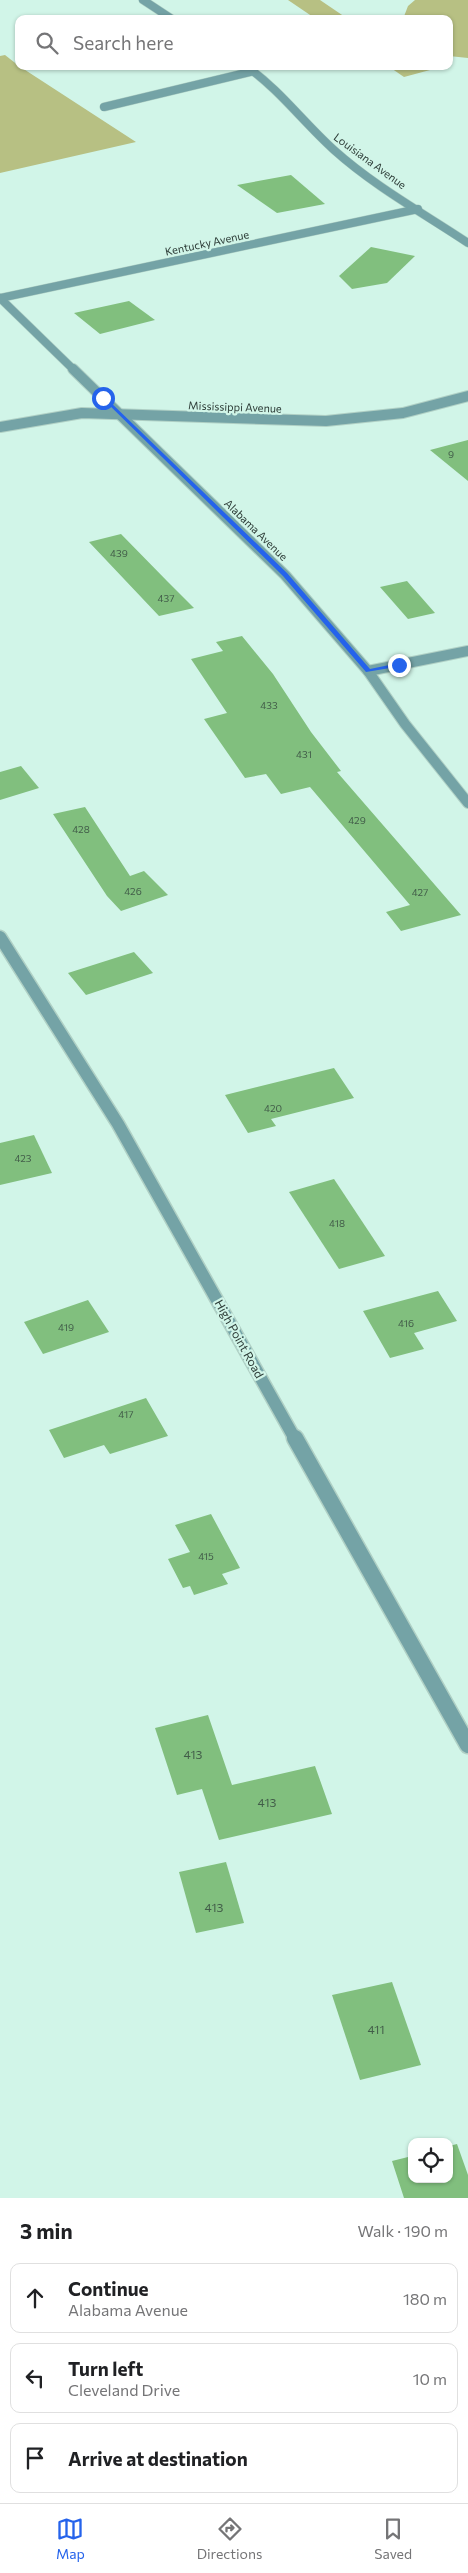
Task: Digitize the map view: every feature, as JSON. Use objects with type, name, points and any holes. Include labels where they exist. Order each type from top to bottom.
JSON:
[{"type":"street","points":[[143,0],[166,15]]},
{"type":"street","points":[[104,107],[254,71]]},
{"type":"street","name":"Louisiana Avenue","points":[[254,71],[277,88],[332,149],[468,244]]},
{"type":"street","name":"Kentucky Avenue","points":[[0,298],[418,210]]},
{"type":"street","name":"Alabama Avenue","points":[[0,298],[285,575],[368,671],[405,724],[468,803]]},
{"type":"street","name":"Mississippi Avenue","points":[[0,427],[82,413],[326,421],[403,413],[468,396]]},
{"type":"street","points":[[368,671],[468,651]]},
{"type":"street","name":"High Point Road","points":[[0,937],[114,1118],[468,1746]]},
{"type":"green space","points":[[288,0],[320,0],[342,15],[310,15]]},
{"type":"green space","points":[[415,0],[468,0],[468,58],[453,56],[453,15],[405,15],[408,6]]},
{"type":"green space","points":[[5,55],[15,63],[15,70],[25,70],[136,142],[0,173],[0,56]]},
{"type":"green space","points":[[394,70],[430,70],[404,77]]},
{"type":"building","points":[[291,175],[325,204],[277,213],[237,185]]},
{"type":"building","points":[[371,247],[415,256],[387,283],[352,289],[339,276]]},
{"type":"building","points":[[129,301],[155,320],[100,334],[74,313]]},
{"type":"building","points":[[468,440],[468,481],[430,450]]},
{"type":"building","points":[[121,534],[194,608],[159,616],[89,542]]},
{"type":"building","points":[[407,581],[435,613],[408,619],[380,587]]},
{"type":"building","points":[[242,636],[273,674],[311,732],[341,771],[337,772],[461,915],[401,931],[386,912],[410,905],[310,787],[281,794],[266,774],[245,778],[204,719],[227,713],[191,659],[223,651],[216,642]]},
{"type":"building","points":[[21,766],[39,788],[0,800],[0,772]]},
{"type":"building","points":[[85,807],[130,876],[144,871],[168,895],[121,911],[107,896],[53,814]]},
{"type":"building","points":[[134,952],[153,973],[86,995],[68,973]]},
{"type":"building","points":[[334,1068],[354,1098],[271,1119],[276,1126],[248,1133],[225,1095]]},
{"type":"building","points":[[34,1135],[52,1173],[0,1185],[0,1143]]},
{"type":"building","points":[[334,1179],[385,1256],[339,1269],[289,1192]]},
{"type":"building","points":[[438,1291],[457,1321],[414,1333],[424,1349],[390,1358],[363,1311]]},
{"type":"building","points":[[88,1300],[109,1332],[43,1354],[24,1322]]},
{"type":"building","points":[[146,1398],[168,1436],[110,1454],[104,1445],[64,1458],[49,1430]]},
{"type":"building","points":[[211,1514],[240,1568],[222,1574],[228,1584],[194,1595],[190,1586],[183,1588],[168,1559],[190,1552],[175,1525]]},
{"type":"building","points":[[208,1715],[232,1785],[315,1766],[332,1814],[219,1840],[202,1789],[177,1795],[155,1728]]},
{"type":"building","points":[[226,1862],[244,1923],[196,1933],[179,1872]]},
{"type":"building","points":[[392,1982],[421,2065],[360,2080],[332,1995]]},
{"type":"building","points":[[457,2144],[468,2175],[468,2198],[404,2198],[392,2161],[408,2157],[408,2183],[453,2183],[453,2145]]},
{"type":"route","points":[[103,398],[285,575],[320,613],[368,671],[399,665]]}]
